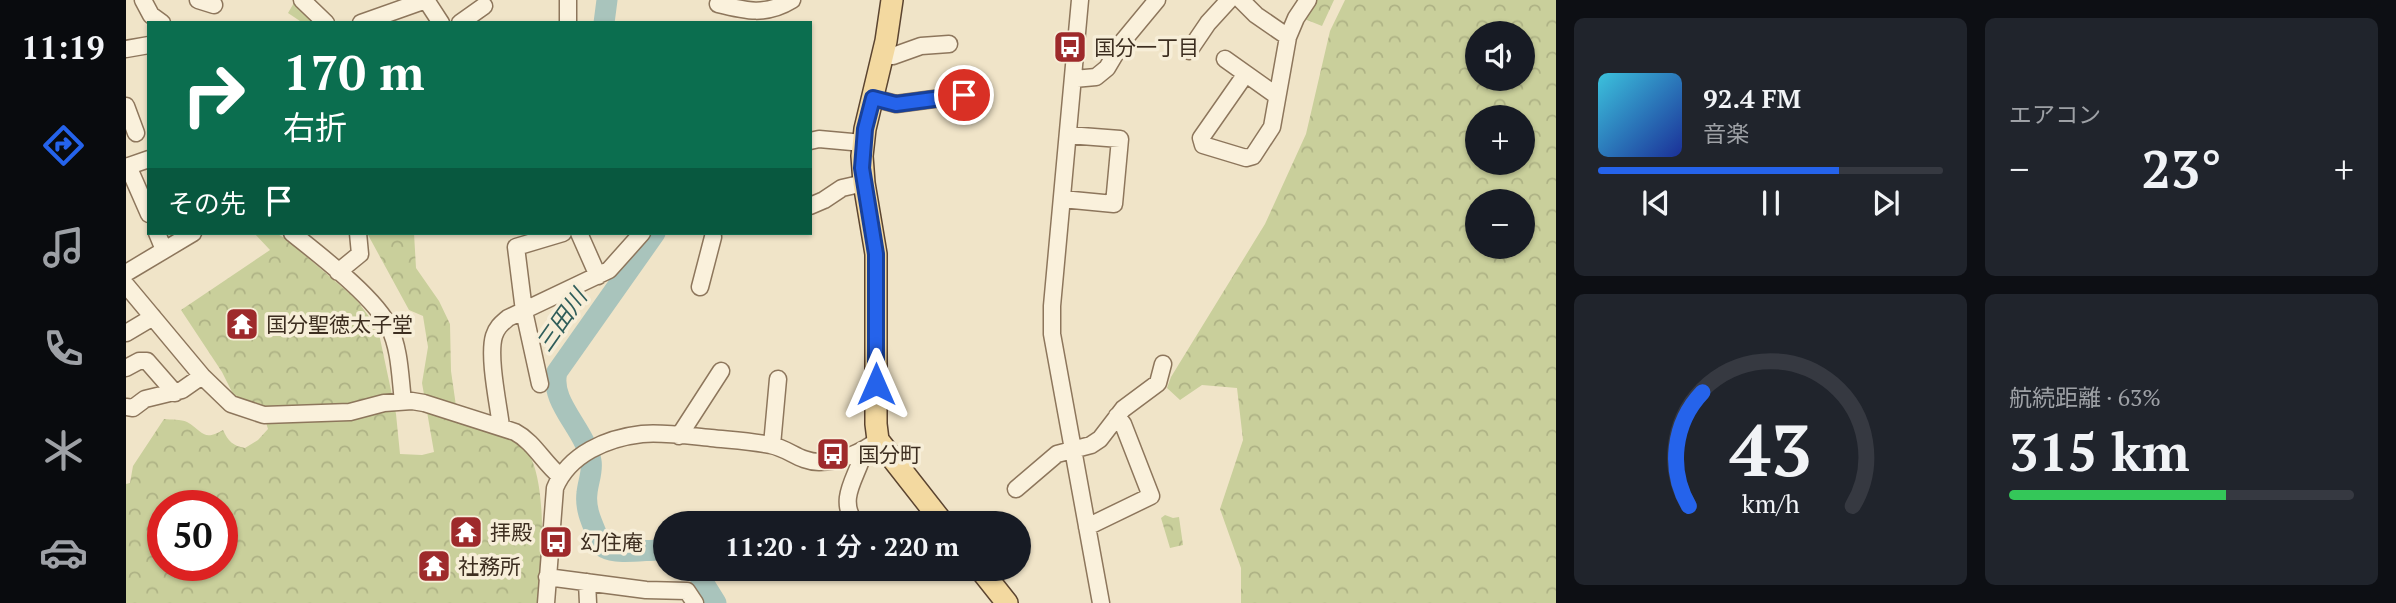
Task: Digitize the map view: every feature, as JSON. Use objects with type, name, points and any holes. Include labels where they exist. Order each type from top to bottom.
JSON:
[{"type":"main road","points":[[892,0],[883,55],[863,143],[862,168],[876,254],[876,412],[871,446],[932,511]]},
{"type":"main road","points":[[988,581],[1003,602]]},
{"type":"street","points":[[143,0],[151,15],[159,21]]},
{"type":"street","points":[[198,0],[214,5]]},
{"type":"street","points":[[302,0],[324,21]]},
{"type":"street","points":[[367,21],[426,0],[440,21]]},
{"type":"street","points":[[568,0],[568,21]]},
{"type":"street","points":[[724,21],[723,5],[757,11],[778,9],[792,0]]},
{"type":"street","points":[[1080,0],[1052,306],[1052,334],[1101,603]]},
{"type":"street","points":[[1074,79],[1096,76],[1107,68],[1123,41],[1157,0]]},
{"type":"street","points":[[1189,51],[1208,23],[1229,0]]},
{"type":"street","points":[[1241,0],[1256,15],[1288,37]]},
{"type":"street","points":[[1245,75],[1200,138],[1203,145],[1246,158],[1253,156],[1272,127],[1288,37],[1308,0]]},
{"type":"street","points":[[463,21],[484,6]]},
{"type":"street","points":[[883,55],[893,55],[921,46],[950,44]]},
{"type":"street","points":[[126,49],[147,45]]},
{"type":"street","points":[[1225,59],[1277,96]]},
{"type":"street","points":[[873,98],[896,104],[964,95]]},
{"type":"street","points":[[126,106],[136,133]]},
{"type":"street","points":[[1062,200],[1114,204],[1119,139],[1068,135]]},
{"type":"street","points":[[812,141],[863,143]]},
{"type":"street","points":[[147,160],[127,166],[147,210]]},
{"type":"street","points":[[812,205],[842,188],[864,183]]},
{"type":"street","points":[[158,235],[164,250]]},
{"type":"street","points":[[126,273],[190,235]]},
{"type":"street","points":[[294,235],[338,272],[389,326],[398,356],[403,401]]},
{"type":"street","points":[[338,272],[360,254],[358,235]]},
{"type":"street","points":[[540,384],[524,311],[516,247],[556,235]]},
{"type":"street","points":[[580,235],[598,276]]},
{"type":"street","points":[[500,426],[493,351],[498,326],[508,318],[598,276],[617,263],[640,235]]},
{"type":"street","points":[[700,287],[712,235]]},
{"type":"street","points":[[126,285],[202,376],[231,404],[264,415],[350,412],[403,401],[424,403],[500,426],[528,439],[550,468],[560,476]]},
{"type":"street","points":[[126,333],[153,317]]},
{"type":"street","points":[[126,368],[139,361],[147,361],[175,393]]},
{"type":"street","points":[[1016,489],[1057,454],[1091,445],[1100,439],[1123,409],[1158,383],[1163,364]]},
{"type":"street","points":[[679,436],[721,371]]},
{"type":"street","points":[[126,407],[133,408],[145,398],[175,393],[202,376]]},
{"type":"street","points":[[772,445],[778,379]]},
{"type":"street","points":[[1087,527],[1151,496],[1123,424],[1117,416]]},
{"type":"street","points":[[546,603],[555,488],[560,476],[589,450],[643,434],[772,445],[803,460],[822,462],[871,446]]},
{"type":"street","points":[[849,511],[847,494],[871,446]]},
{"type":"street","points":[[547,577],[587,582],[646,597],[687,591],[695,603]]},
{"type":"street","points":[[587,582],[588,603]]},
{"type":"green space","points":[[1313,0],[1334,0],[1322,26],[1302,18]]},
{"type":"green space","points":[[1345,0],[1556,0],[1556,603],[1241,603],[1241,568],[1220,509],[1243,440],[1237,388],[1202,385],[1180,400],[1167,388],[1171,377],[1265,224],[1306,134],[1330,31]]},
{"type":"green space","points":[[295,1],[317,21],[300,21],[288,13]]},
{"type":"green space","points":[[256,235],[279,235],[356,299],[378,329],[396,414],[400,454],[422,455],[434,452],[422,383],[428,347],[423,316],[409,310],[368,235],[414,235],[416,268],[439,301],[450,324],[451,371],[456,406],[510,436],[525,449],[533,462],[541,500],[541,603],[126,603],[126,484],[130,483],[133,466],[164,419],[185,421],[207,435],[223,430],[231,442],[245,448],[258,440],[268,429],[261,407],[235,398],[222,372],[181,310],[270,250]]},
{"type":"green space","points":[[1165,515],[1179,517],[1183,545],[1170,548],[1161,518]]},
{"type":"waterway","name":"三田川","points":[[604,21],[607,0]]},
{"type":"waterway","name":"三田川","points":[[653,550],[617,551],[601,544],[587,504],[591,461],[558,394],[556,383],[557,372],[654,235]]},
{"type":"waterway","name":"三田川","points":[[702,581],[716,603]]},
{"type":"place","name":"国分一丁目","points":[[1070,47]]},
{"type":"place","name":"国分聖徳太子堂","points":[[242,324]]},
{"type":"place","name":"国分町","points":[[833,454]]},
{"type":"place","name":"拝殿","points":[[466,532]]},
{"type":"place","name":"幻住庵","points":[[556,542]]},
{"type":"place","name":"社務所","points":[[434,566]]},
{"type":"route","points":[[876,384],[876,254],[862,168],[865,129],[873,98],[896,104],[964,95]]}]
